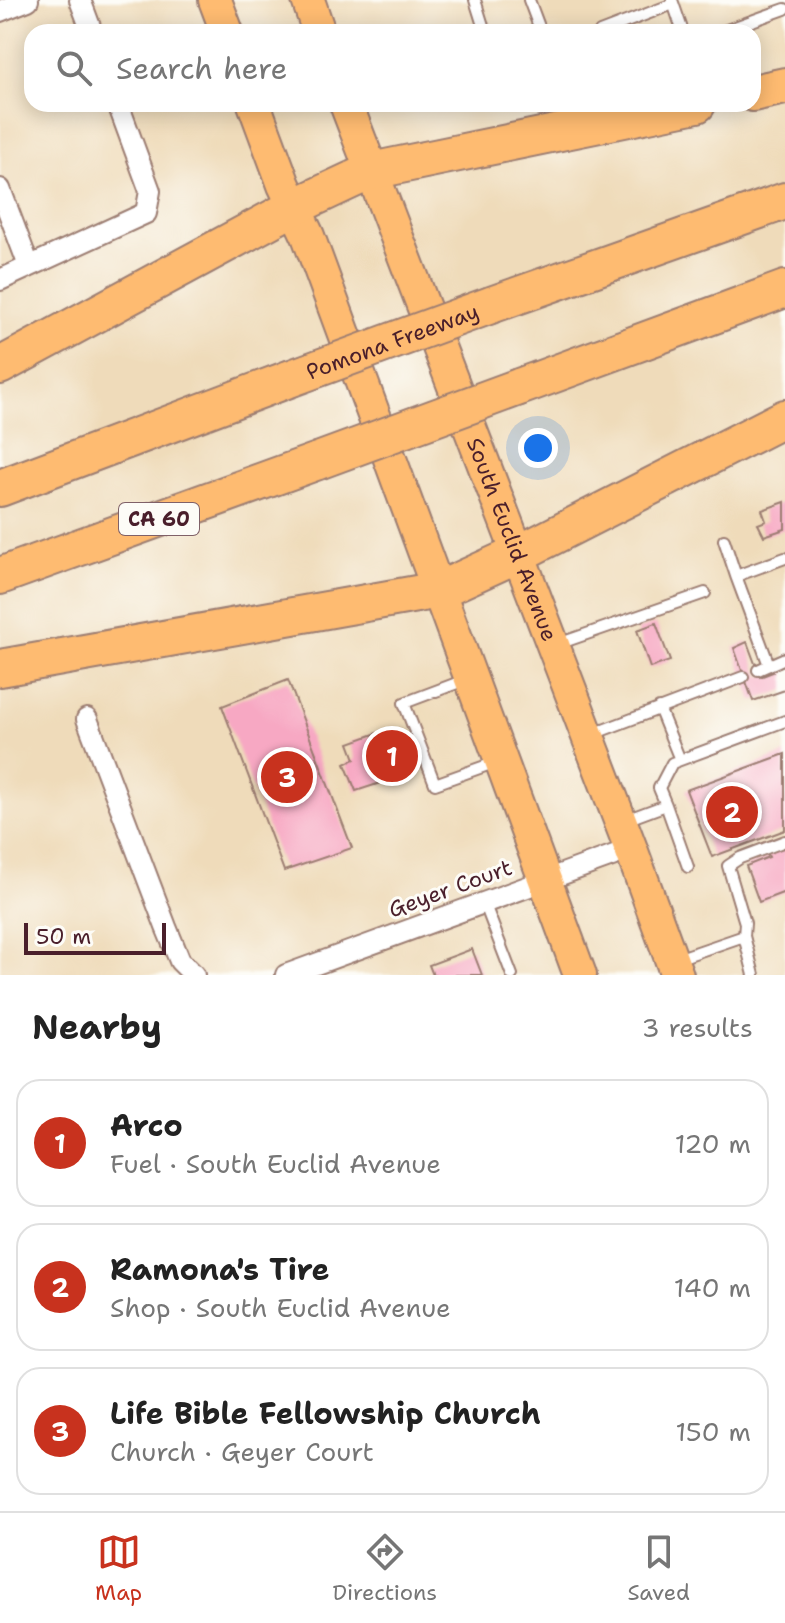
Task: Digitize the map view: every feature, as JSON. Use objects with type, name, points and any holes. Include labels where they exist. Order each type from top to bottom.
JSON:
[{"type":"highway","points":[[761,91],[785,86]]},
{"type":"highway","points":[[0,366],[294,207],[371,171],[658,112]]},
{"type":"highway","name":"Pomona Freeway","points":[[0,488],[491,305],[785,201]]},
{"type":"highway","name":"CA 60","points":[[0,576],[785,289]]},
{"type":"highway","points":[[0,668],[439,590],[518,554],[785,418]]},
{"type":"main road","points":[[215,0],[224,24]]},
{"type":"main road","points":[[308,0],[316,24]]},
{"type":"main road","points":[[257,112],[308,236],[580,975]]},
{"type":"main road","name":"South Euclid Avenue","points":[[349,112],[674,968]]},
{"type":"street","points":[[0,11],[28,0]]},
{"type":"street","points":[[80,0],[89,24]]},
{"type":"street","points":[[0,280],[146,213],[150,191],[121,112]]},
{"type":"street","points":[[0,189],[29,266]]},
{"type":"street","points":[[87,719],[180,961],[194,975]]},
{"type":"street","name":"Geyer Court","points":[[286,975],[545,880],[626,835]]},
{"type":"lane","points":[[475,0],[482,24]]},
{"type":"lane","points":[[529,0],[538,24]]},
{"type":"lane","points":[[619,24],[672,2],[680,24]]},
{"type":"lane","points":[[743,24],[785,9]]},
{"type":"lane","points":[[724,540],[763,667],[785,658]]},
{"type":"lane","points":[[736,576],[785,558]]},
{"type":"lane","points":[[553,646],[705,593]]},
{"type":"lane","points":[[588,735],[743,677]]},
{"type":"lane","points":[[471,678],[404,703],[435,784],[501,760]]},
{"type":"lane","points":[[659,708],[680,760]]},
{"type":"lane","points":[[688,867],[659,788],[672,763],[785,721]]},
{"type":"lane","points":[[626,835],[666,805]]},
{"type":"lane","points":[[754,975],[744,936],[745,923],[728,866],[740,858],[785,841]]},
{"type":"lane","points":[[484,902],[512,975]]},
{"type":"lane","points":[[674,968],[744,936]]},
{"type":"building","points":[[785,502],[785,529],[764,536],[758,524],[766,521],[762,510]]},
{"type":"building","points":[[656,623],[670,661],[650,668],[637,630]]},
{"type":"building","points":[[747,642],[760,677],[773,672],[771,668],[785,663],[785,690],[753,701],[734,648]]},
{"type":"building","points":[[288,680],[352,848],[284,871],[222,706]]},
{"type":"building","points":[[377,733],[396,778],[356,791],[345,764],[355,759],[349,743]]},
{"type":"building","points":[[785,754],[785,830],[712,857],[686,790]]},
{"type":"building","points":[[785,846],[785,892],[759,902],[746,866],[769,857],[767,853]]},
{"type":"building","points":[[472,949],[482,975],[433,975],[429,965]]},
{"type":"place","name":"Arco","points":[[392,756]]},
{"type":"place","name":"Life Bible Fellowship Church","points":[[287,777]]},
{"type":"place","name":"Ramona's Tire","points":[[732,812]]}]
